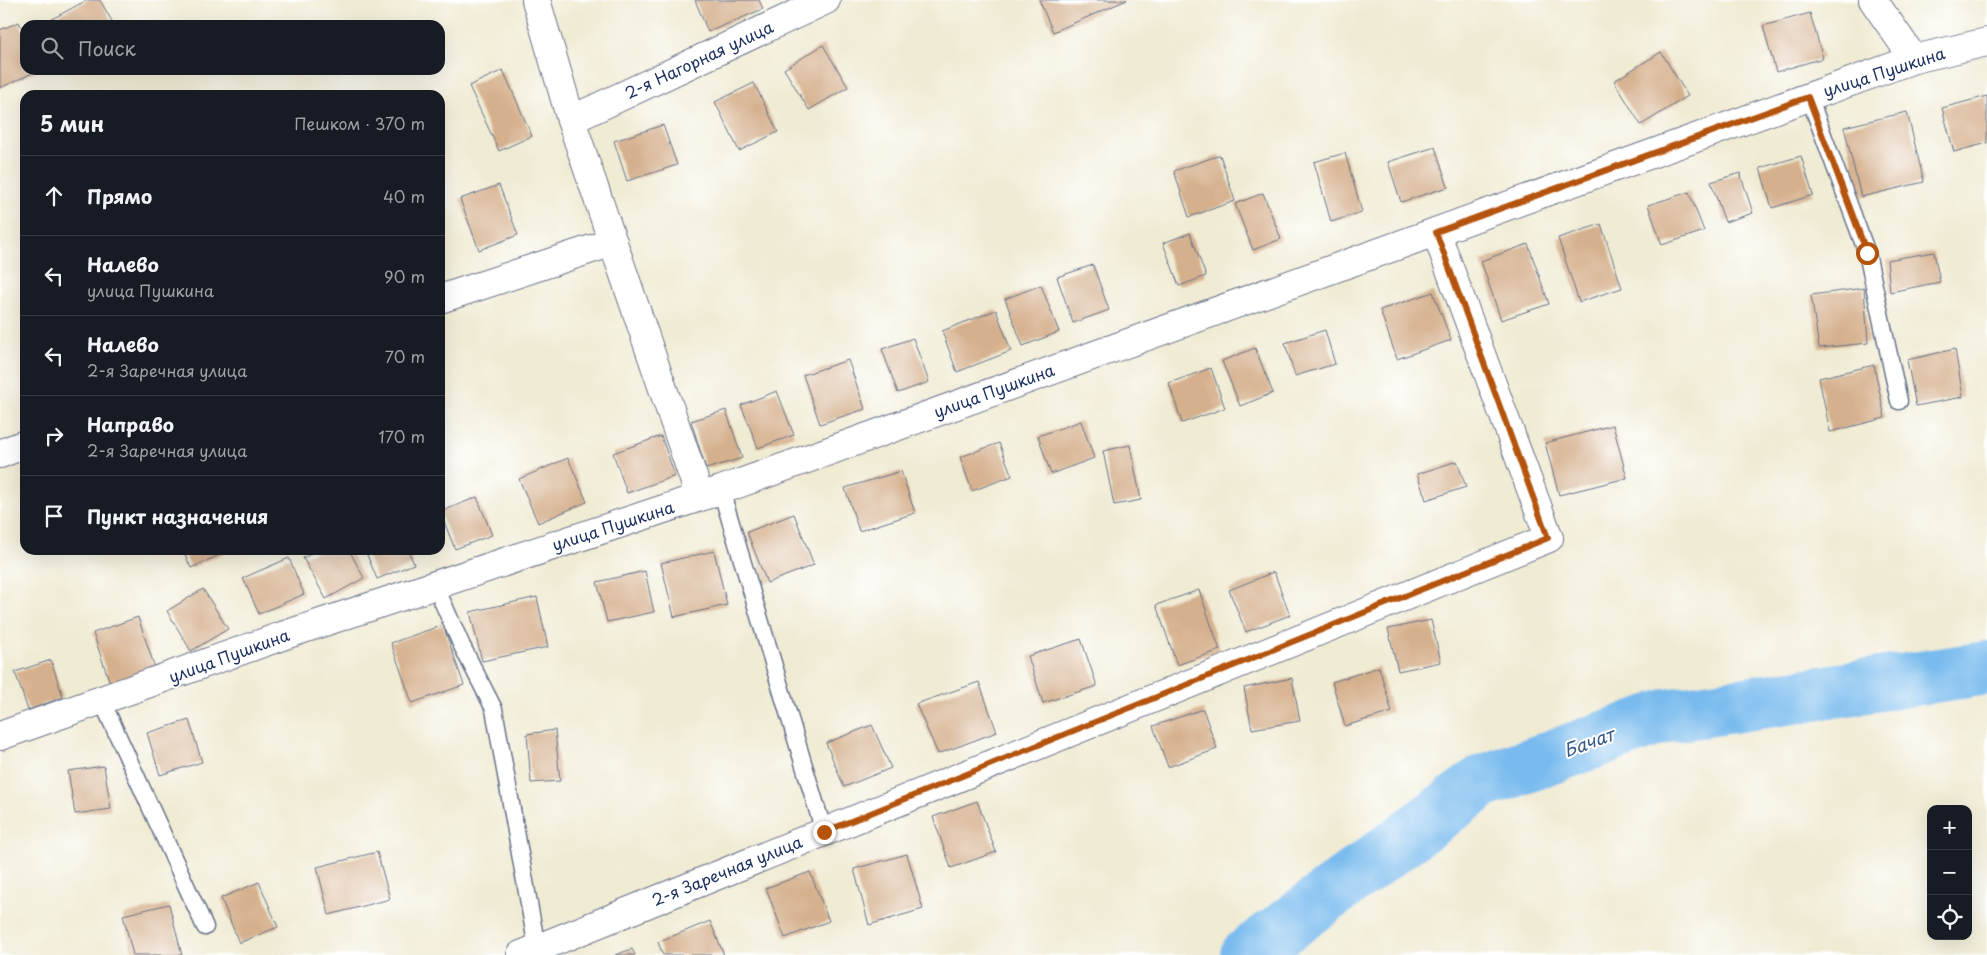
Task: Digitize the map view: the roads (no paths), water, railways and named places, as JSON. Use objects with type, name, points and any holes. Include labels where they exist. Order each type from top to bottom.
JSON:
[{"type":"street","points":[[536,0],[571,120],[613,242],[711,493]]},
{"type":"street","name":"2-я Нагорная улица","points":[[571,120],[826,0]]},
{"type":"street","points":[[1873,0],[1914,59]]},
{"type":"street","name":"улица Пушкина","points":[[0,736],[282,636],[711,493],[1914,59],[1987,42]]},
{"type":"street","name":"2-я Заречная улица","points":[[529,952],[1548,538],[1436,232]]},
{"type":"street","points":[[445,297],[613,242]]},
{"type":"street","points":[[0,454],[20,446]]},
{"type":"lane","points":[[1808,97],[1867,253],[1899,401]]},
{"type":"lane","points":[[711,493],[824,832]]},
{"type":"lane","points":[[435,585],[462,646],[494,709],[529,952]]},
{"type":"lane","points":[[102,701],[205,927]]},
{"type":"waterway","name":"Бачат","points":[[1247,955],[1482,782],[1666,716],[1987,668]]}]
